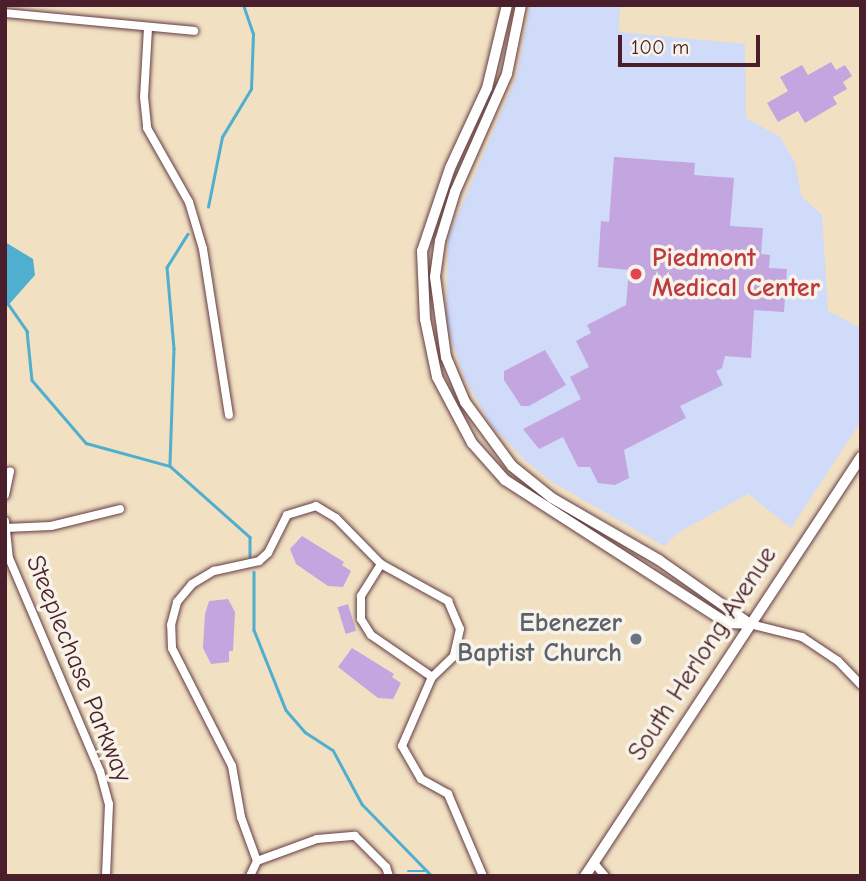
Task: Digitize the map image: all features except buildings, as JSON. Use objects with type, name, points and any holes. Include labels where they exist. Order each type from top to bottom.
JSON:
[{"type":"street","points":[[507,5],[487,88],[440,191],[422,251],[425,319],[437,377],[472,443],[513,486],[727,623],[750,624],[802,637],[838,661],[861,685]]},
{"type":"street","points":[[522,5],[507,75],[455,192],[440,241],[435,277],[446,358],[465,402],[512,466],[552,498],[659,560],[750,624]]},
{"type":"street","points":[[5,13],[194,31]]},
{"type":"street","points":[[148,28],[144,97],[147,128],[188,202],[203,249],[229,415]]},
{"type":"street","name":"South Herlong Avenue","points":[[585,876],[861,457]]},
{"type":"street","points":[[5,495],[10,472]]},
{"type":"street","points":[[257,861],[241,817],[232,765],[172,648],[171,625],[177,602],[192,584],[214,571],[259,561],[268,553],[287,515],[299,508],[316,506],[336,518],[381,564],[448,601],[460,629],[454,656],[432,677],[402,746],[421,779],[448,793],[483,876]]},
{"type":"street","points":[[6,528],[71,523],[120,509]]},
{"type":"street","name":"Steeplechase Parkway","points":[[5,520],[9,558],[100,771],[109,804],[106,876]]},
{"type":"street","points":[[381,564],[361,596],[361,619],[372,635],[432,677]]},
{"type":"street","points":[[250,876],[257,861],[317,839],[355,836],[386,867],[389,876]]},
{"type":"street","points":[[594,863],[605,876]]},
{"type":"shaded area","name":"Piedmont Medical Center","points":[[530,5],[620,5],[619,32],[745,44],[746,118],[780,137],[795,163],[802,197],[822,215],[828,311],[861,328],[861,421],[791,528],[748,494],[679,532],[664,546],[552,482],[526,461],[492,426],[464,377],[446,324],[448,238],[517,75]]},
{"type":"water","points":[[5,242],[33,259],[35,275],[5,309]]},
{"type":"waterway","points":[[208,207],[222,137],[251,89],[253,34],[243,5]]},
{"type":"waterway","points":[[188,234],[167,267],[174,349],[170,466],[250,537],[250,556]]},
{"type":"waterway","points":[[9,305],[27,331],[32,380],[86,443],[170,466]]},
{"type":"waterway","points":[[254,572],[254,630],[286,710],[305,732],[333,750],[362,804],[432,876]]},
{"type":"waterway","points":[[408,871],[428,871]]},
{"type":"place","name":"Piedmont Medical Center","points":[[636,274]]},
{"type":"place","name":"Ebenezer Baptist Church","points":[[636,639]]}]
